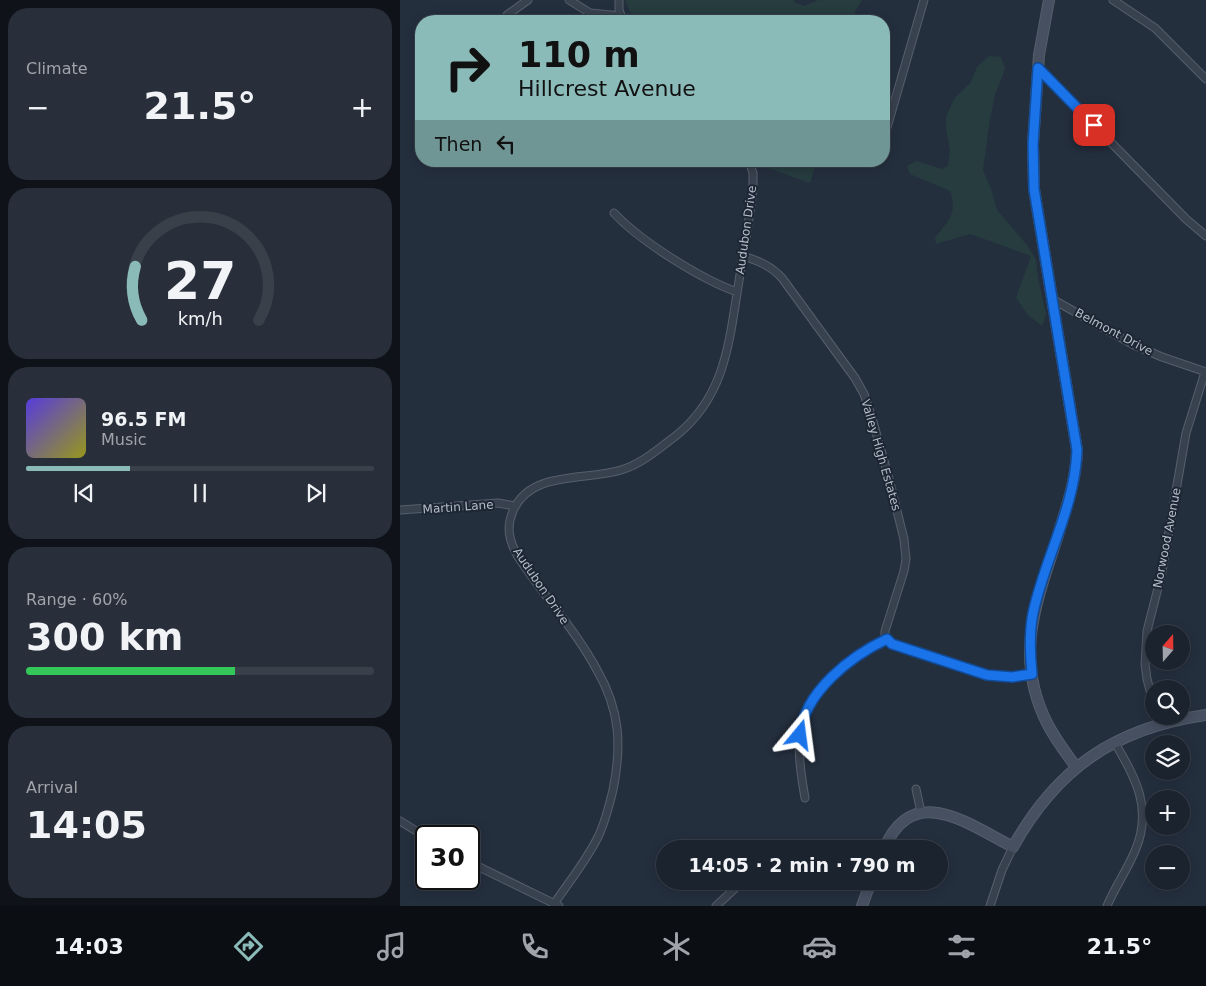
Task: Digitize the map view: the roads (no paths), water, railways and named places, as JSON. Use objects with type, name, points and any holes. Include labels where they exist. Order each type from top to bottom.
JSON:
[{"type":"street","points":[[508,15],[528,0]]},
{"type":"street","points":[[569,0],[590,13],[601,15]]},
{"type":"street","points":[[619,0],[621,15]]},
{"type":"street","points":[[890,117],[924,0]]},
{"type":"street","points":[[1049,0],[1038,68],[1033,144],[1033,178],[1051,299],[1076,435],[1076,470],[1072,493],[1034,612],[1030,648],[1032,674],[1037,699],[1046,722],[1076,767]]},
{"type":"street","points":[[1113,0],[1162,33],[1206,79]]},
{"type":"street","points":[[1038,68],[1160,194],[1206,236]]},
{"type":"street","name":"Audubon Drive","points":[[557,905],[591,850],[604,823],[611,799],[618,761],[618,728],[614,706],[596,668],[522,563],[514,548],[508,529],[510,518],[515,506],[526,493],[537,486],[564,479],[614,472],[632,466],[650,455],[690,424],[705,405],[720,377],[728,348],[753,190],[751,167]]},
{"type":"street","points":[[614,213],[628,227],[658,249],[714,282],[738,292]]},
{"type":"street","name":"Valley High Estates","points":[[743,256],[770,267],[782,278],[856,378],[864,394],[888,475],[906,554],[904,571],[885,631],[887,639]]},
{"type":"street","name":"Belmont Drive","points":[[1051,299],[1134,345],[1205,372]]},
{"type":"street","name":"Norwood Avenue","points":[[1148,680],[1145,664],[1147,630],[1162,572],[1186,433],[1205,372]]},
{"type":"street","name":"Martin Lane","points":[[400,510],[498,504],[515,506]]},
{"type":"street","points":[[805,798],[800,747],[801,728],[808,709],[820,691],[844,666],[860,654],[887,639],[892,644],[987,675],[1012,677],[1032,674]]},
{"type":"street","points":[[1190,717],[1205,715]]},
{"type":"street","points":[[990,906],[1002,870],[1013,847],[1032,814],[1050,792],[1076,767],[1149,725]]},
{"type":"street","points":[[1107,906],[1135,851],[1144,822],[1143,804],[1135,778],[1115,743]]},
{"type":"street","points":[[916,789],[921,812]]},
{"type":"street","points":[[888,840],[892,833],[908,817],[921,812],[936,812],[950,816],[1013,847]]},
{"type":"street","points":[[400,821],[415,830]]},
{"type":"street","points":[[480,867],[557,905]]},
{"type":"street","points":[[716,906],[733,890]]},
{"type":"street","points":[[862,906],[868,890]]}]
